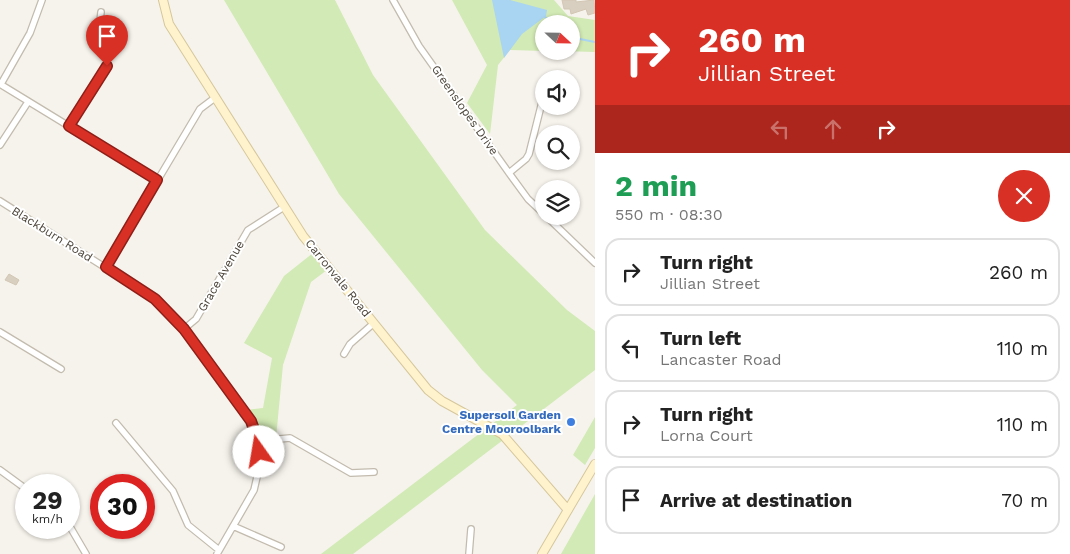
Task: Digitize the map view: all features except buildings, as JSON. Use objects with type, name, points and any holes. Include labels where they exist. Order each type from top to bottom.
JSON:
[{"type":"street","points":[[42,0],[30,33],[1,84],[157,180]]},
{"type":"street","name":"Carronvale Road","points":[[163,0],[169,24],[303,236],[428,390],[442,401],[502,434],[568,510]]},
{"type":"street","name":"Greenslopes Drive","points":[[393,0],[419,46],[509,173],[535,206]]},
{"type":"street","points":[[69,126],[107,66],[107,45],[100,21],[101,12]]},
{"type":"street","points":[[106,267],[200,109],[216,97]]},
{"type":"street","points":[[0,146],[28,102]]},
{"type":"street","points":[[509,173],[529,154],[539,115]]},
{"type":"street","name":"Blackburn Road","points":[[0,201],[155,299],[184,329],[251,421],[258,441],[260,464],[254,490],[218,552]]},
{"type":"street","name":"Grace Avenue","points":[[184,329],[196,319],[248,230],[284,207]]},
{"type":"street","name":"Greenslopes Drive","points":[[555,225],[595,263]]},
{"type":"street","points":[[344,354],[350,344],[374,322]]},
{"type":"street","points":[[0,332],[61,369]]},
{"type":"street","points":[[116,423],[173,491],[188,525],[218,552]]},
{"type":"street","points":[[258,441],[290,438],[351,473],[374,472]]},
{"type":"street","points":[[542,554],[595,464]]},
{"type":"street","points":[[0,470],[15,481]]},
{"type":"street","points":[[233,526],[281,547]]},
{"type":"street","points":[[469,554],[471,529]]},
{"type":"street","points":[[77,539],[86,554]]},
{"type":"green space","points":[[224,0],[335,0],[373,75],[485,230],[567,310],[595,331],[595,370],[353,554],[321,554],[517,405],[482,370],[339,194]]},
{"type":"green space","points":[[452,0],[554,0],[567,15],[535,15],[535,51],[510,50],[498,65],[490,134],[467,103],[487,65]]},
{"type":"green space","points":[[580,18],[595,20],[595,52],[580,52]]},
{"type":"green space","points":[[313,253],[327,270],[311,282],[283,365],[276,438],[259,440],[246,410],[263,408],[272,358],[244,343],[284,276]]},
{"type":"green space","points":[[595,417],[595,448],[585,465],[573,455]]},
{"type":"green space","points":[[595,494],[595,554],[561,554]]},
{"type":"water","points":[[492,0],[510,0],[547,10],[546,15],[535,15],[535,24],[522,34],[504,58]]},
{"type":"waterway","points":[[580,39],[595,42]]},
{"type":"place","name":"Supersoil Garden Centre Mooroolbark","points":[[571,422]]},
{"type":"route","points":[[107,66],[69,126],[157,180],[106,267],[155,299],[184,329],[251,421],[258,441],[259,452]]}]
